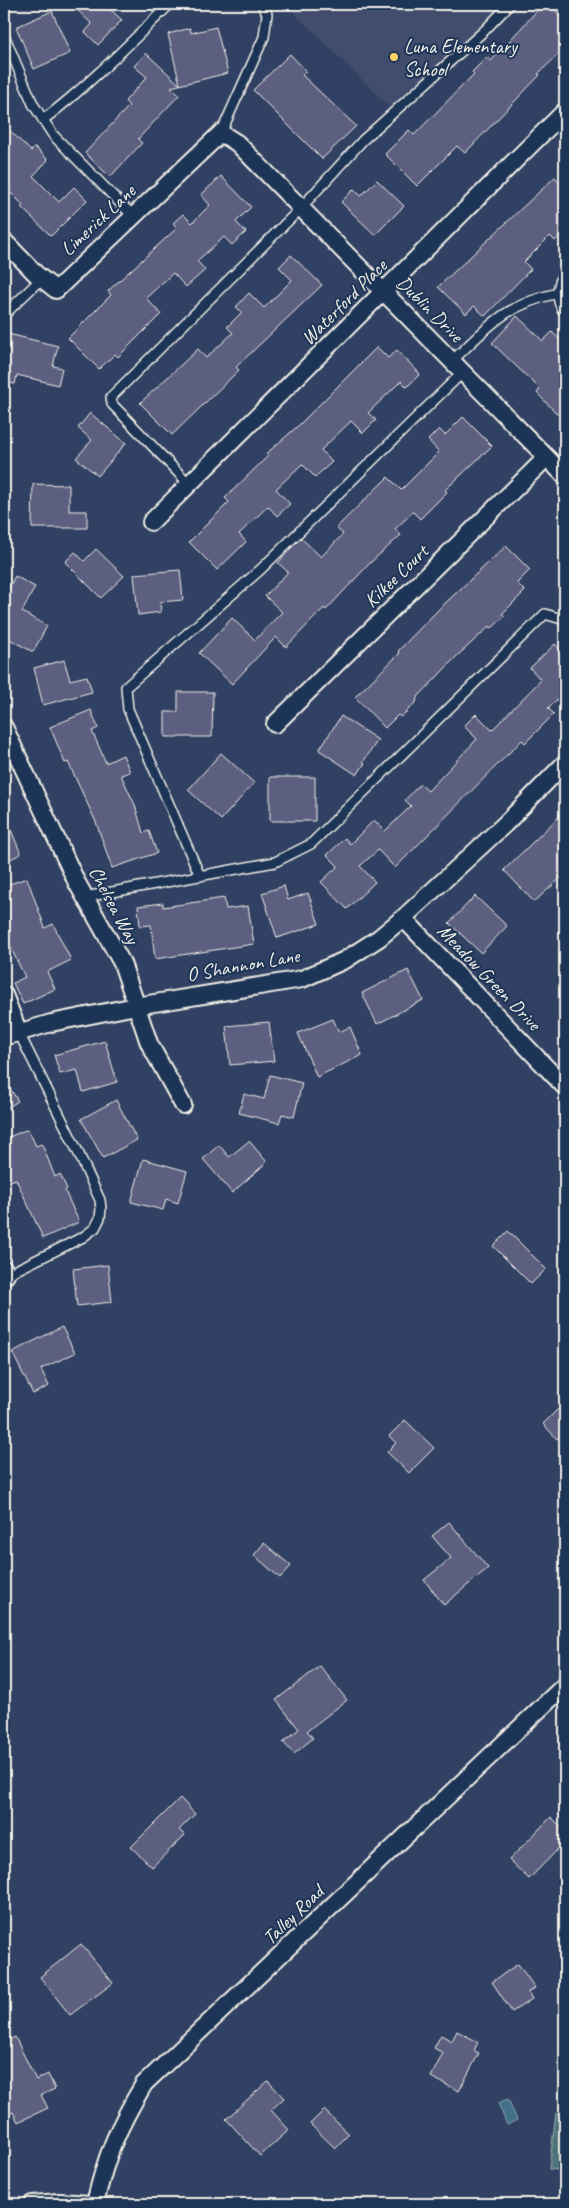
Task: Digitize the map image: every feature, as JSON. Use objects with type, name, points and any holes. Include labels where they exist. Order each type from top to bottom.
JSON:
[{"type":"street","name":"Waterford Place","points":[[151,522],[384,293],[565,110]]},
{"type":"street","name":"Dublin Drive","points":[[221,133],[238,143],[565,476]]},
{"type":"street","name":"Limerick Lane","points":[[4,241],[56,290],[221,133]]},
{"type":"street","name":"Kilkee Court","points":[[275,724],[546,458]]},
{"type":"street","name":"Chelsea Way","points":[[4,726],[85,898],[122,963],[149,1043],[183,1105]]},
{"type":"street","name":"O Shannon Lane","points":[[11,1035],[51,1023],[136,1006],[302,979],[345,960],[379,938],[402,918],[505,824],[565,763]]},
{"type":"street","name":"Meadow Green Drive","points":[[402,918],[565,1086]]},
{"type":"street","points":[[4,995],[11,1035]]},
{"type":"street","name":"Talley Road","points":[[95,2204],[103,2168],[121,2123],[144,2084],[565,1685]]},
{"type":"street","points":[[32,2204],[60,2202],[89,2204]]},
{"type":"lane","points":[[43,120],[94,77],[170,4]]},
{"type":"lane","points":[[221,133],[264,37],[267,14],[262,4]]},
{"type":"lane","points":[[189,484],[112,404],[111,397],[300,208],[363,140],[485,30],[510,4]]},
{"type":"lane","points":[[4,35],[33,104],[53,135],[133,216]]},
{"type":"lane","points":[[565,271],[558,286],[558,300],[565,314]]},
{"type":"lane","points":[[4,315],[42,278]]},
{"type":"lane","points":[[200,876],[128,709],[126,687],[260,570],[457,367],[497,318],[517,306],[558,293]]},
{"type":"lane","points":[[85,898],[107,892],[275,862],[310,844],[545,614],[565,620]]},
{"type":"lane","points":[[5,1273],[83,1237],[95,1228],[100,1218],[101,1210],[100,1200],[78,1152],[11,1035]]},
{"type":"shaded area","name":"Luna Elementary School","points":[[285,4],[503,4],[394,111]]},
{"type":"shaded area","points":[[508,2099],[517,2120],[507,2125],[498,2103]]},
{"type":"green space","points":[[556,2113],[565,2114],[565,2171],[549,2169]]},
{"type":"building","points":[[71,4],[118,4],[111,10],[122,20],[98,45],[85,32],[92,24]]},
{"type":"building","points":[[543,4],[549,4],[565,21],[565,48],[538,74],[540,75],[465,153],[457,146],[417,186],[385,154],[409,130],[414,135],[474,74],[472,72],[487,57],[491,61]]},
{"type":"building","points":[[52,11],[70,53],[34,69],[16,27]]},
{"type":"building","points":[[216,27],[228,73],[180,85],[168,34],[190,28],[191,33]]},
{"type":"building","points":[[146,53],[180,85],[171,87],[179,95],[138,139],[142,143],[110,177],[85,153],[129,106],[125,101],[147,77],[134,66]]},
{"type":"building","points":[[290,54],[306,71],[302,75],[356,126],[322,159],[253,90]]},
{"type":"building","points":[[4,125],[31,151],[35,147],[48,160],[33,176],[59,202],[74,187],[87,200],[51,236],[21,207],[23,205],[4,186]]},
{"type":"building","points":[[221,176],[251,207],[236,222],[246,232],[232,245],[224,237],[197,261],[205,270],[186,287],[173,273],[146,298],[161,314],[118,357],[115,354],[99,369],[68,338],[111,295],[108,291],[177,228],[173,223],[183,214],[192,223],[210,205],[201,195]]},
{"type":"building","points":[[555,177],[565,188],[565,231],[555,241],[550,236],[524,262],[531,269],[485,316],[474,306],[466,314],[438,287]]},
{"type":"building","points":[[377,180],[404,206],[375,235],[341,202],[354,189],[361,196]]},
{"type":"building","points":[[291,255],[322,285],[236,367],[239,370],[172,435],[140,403],[198,349],[206,358],[233,333],[227,327],[242,312],[236,307],[249,293],[264,308],[292,280],[279,267]]},
{"type":"building","points":[[517,316],[543,341],[552,332],[565,345],[565,422],[537,393],[540,389],[492,343]]},
{"type":"building","points":[[4,333],[58,346],[53,366],[62,368],[58,385],[17,375],[15,384],[4,382]]},
{"type":"building","points":[[377,347],[388,358],[397,350],[420,374],[407,387],[401,381],[368,413],[376,420],[363,433],[351,421],[321,450],[332,462],[315,477],[302,464],[276,489],[290,504],[277,516],[268,506],[239,534],[246,542],[217,570],[189,542],[229,502],[225,498],[268,456],[266,454],[298,426]]},
{"type":"building","points":[[90,413],[126,443],[98,476],[76,458],[92,440],[78,428]]},
{"type":"building","points":[[463,417],[492,446],[445,490],[447,492],[420,519],[413,512],[395,529],[401,535],[371,562],[326,610],[324,608],[286,647],[276,637],[232,684],[199,653],[232,618],[255,640],[282,612],[265,596],[288,572],[278,563],[291,548],[301,538],[321,557],[343,534],[336,528],[388,477],[401,490],[439,452],[428,440],[439,429],[445,435]]},
{"type":"building","points":[[33,484],[69,485],[69,511],[87,511],[87,528],[32,528]]},
{"type":"building","points":[[506,546],[530,570],[517,583],[525,591],[502,614],[505,616],[492,628],[490,626],[457,656],[401,717],[398,715],[385,728],[355,697],[400,653],[398,651],[438,610]]},
{"type":"building","points":[[96,549],[124,576],[101,598],[65,562],[75,552],[84,561]]},
{"type":"building","points":[[180,570],[183,600],[160,602],[161,612],[138,615],[134,574]]},
{"type":"building","points":[[15,576],[35,587],[22,612],[47,626],[33,652],[4,636],[4,598]]},
{"type":"building","points":[[555,644],[565,654],[565,692],[548,708],[554,714],[525,743],[522,740],[395,868],[378,850],[360,866],[375,882],[347,909],[321,882],[338,866],[327,855],[345,838],[350,844],[374,820],[385,831],[411,806],[405,800],[420,784],[428,791],[477,739],[464,726],[476,714],[492,730],[541,680],[530,668]]},
{"type":"building","points":[[64,660],[70,680],[87,676],[92,692],[43,705],[34,668]]},
{"type":"building","points":[[178,692],[213,692],[212,737],[165,737],[165,712],[178,712]]},
{"type":"building","points":[[91,710],[98,728],[92,731],[106,763],[123,755],[130,772],[121,775],[135,805],[143,833],[149,831],[157,853],[112,868],[96,822],[68,762],[65,763],[50,727]]},
{"type":"building","points":[[341,716],[378,740],[363,762],[365,763],[357,775],[319,750]]},
{"type":"building","points":[[221,753],[254,783],[221,820],[188,790]]},
{"type":"building","points":[[270,777],[315,777],[315,821],[270,821]]},
{"type":"building","points":[[565,811],[565,874],[534,902],[504,870]]},
{"type":"building","points":[[4,813],[21,854],[4,862]]},
{"type":"building","points":[[27,878],[45,928],[53,924],[71,960],[47,972],[55,989],[23,1004],[13,983],[25,977],[4,934],[4,886]]},
{"type":"building","points":[[284,886],[288,900],[308,893],[319,924],[277,938],[262,893]]},
{"type":"building","points":[[475,896],[507,926],[481,953],[449,923]]},
{"type":"building","points":[[224,898],[226,909],[248,906],[254,944],[155,959],[151,925],[140,926],[138,906],[163,903],[163,907]]},
{"type":"building","points":[[408,970],[423,1000],[377,1024],[362,993]]},
{"type":"building","points":[[333,1019],[339,1032],[350,1027],[362,1055],[317,1077],[298,1033]]},
{"type":"building","points":[[269,1022],[274,1061],[230,1065],[226,1026]]},
{"type":"building","points":[[105,1041],[117,1082],[83,1092],[77,1070],[60,1074],[54,1055]]},
{"type":"building","points":[[270,1075],[302,1083],[294,1117],[282,1114],[279,1123],[239,1113],[244,1094],[264,1099]]},
{"type":"building","points":[[4,1079],[18,1101],[4,1110]]},
{"type":"building","points":[[116,1100],[137,1140],[103,1158],[81,1119]]},
{"type":"building","points":[[28,1129],[36,1146],[42,1144],[55,1177],[60,1174],[67,1189],[65,1191],[79,1222],[43,1238],[16,1179],[4,1183],[4,1139]]},
{"type":"building","points":[[249,1141],[267,1162],[232,1193],[203,1159],[219,1145],[229,1157]]},
{"type":"building","points":[[143,1159],[187,1171],[178,1203],[166,1199],[163,1210],[131,1202]]},
{"type":"building","points":[[508,1231],[546,1269],[531,1284],[493,1246]]},
{"type":"building","points":[[108,1265],[112,1302],[77,1306],[73,1269]]},
{"type":"building","points":[[62,1327],[75,1353],[41,1369],[49,1386],[33,1394],[12,1352]]},
{"type":"building","points":[[558,1409],[565,1416],[565,1432],[557,1439],[543,1424]]},
{"type":"building","points":[[405,1420],[434,1448],[409,1473],[387,1452],[396,1443],[389,1436]]},
{"type":"building","points":[[449,1522],[488,1568],[444,1605],[424,1580],[451,1558],[432,1536]]},
{"type":"building","points":[[264,1543],[291,1566],[280,1578],[254,1555]]},
{"type":"building","points":[[320,1666],[347,1700],[307,1731],[313,1738],[294,1754],[283,1742],[299,1729],[276,1700]]},
{"type":"building","points":[[180,1798],[195,1814],[179,1830],[185,1835],[152,1867],[131,1847]]},
{"type":"building","points":[[551,1817],[565,1831],[565,1842],[529,1879],[509,1860]]},
{"type":"building","points":[[81,1944],[113,1983],[70,2015],[40,1977]]},
{"type":"building","points":[[518,1964],[535,1988],[528,1992],[532,1999],[512,2012],[492,1982]]},
{"type":"building","points":[[457,2031],[478,2042],[474,2051],[479,2053],[459,2091],[431,2077],[443,2053],[434,2048],[441,2035],[452,2041]]},
{"type":"building","points":[[15,2037],[36,2080],[48,2074],[55,2089],[41,2095],[48,2108],[18,2122],[13,2112],[4,2117],[4,2043]]},
{"type":"building","points":[[268,2081],[284,2098],[271,2110],[289,2130],[260,2156],[226,2119]]},
{"type":"building","points":[[324,2110],[349,2134],[335,2148],[310,2124]]},
{"type":"place","name":"Luna Elementary School","points":[[394,57]]}]
